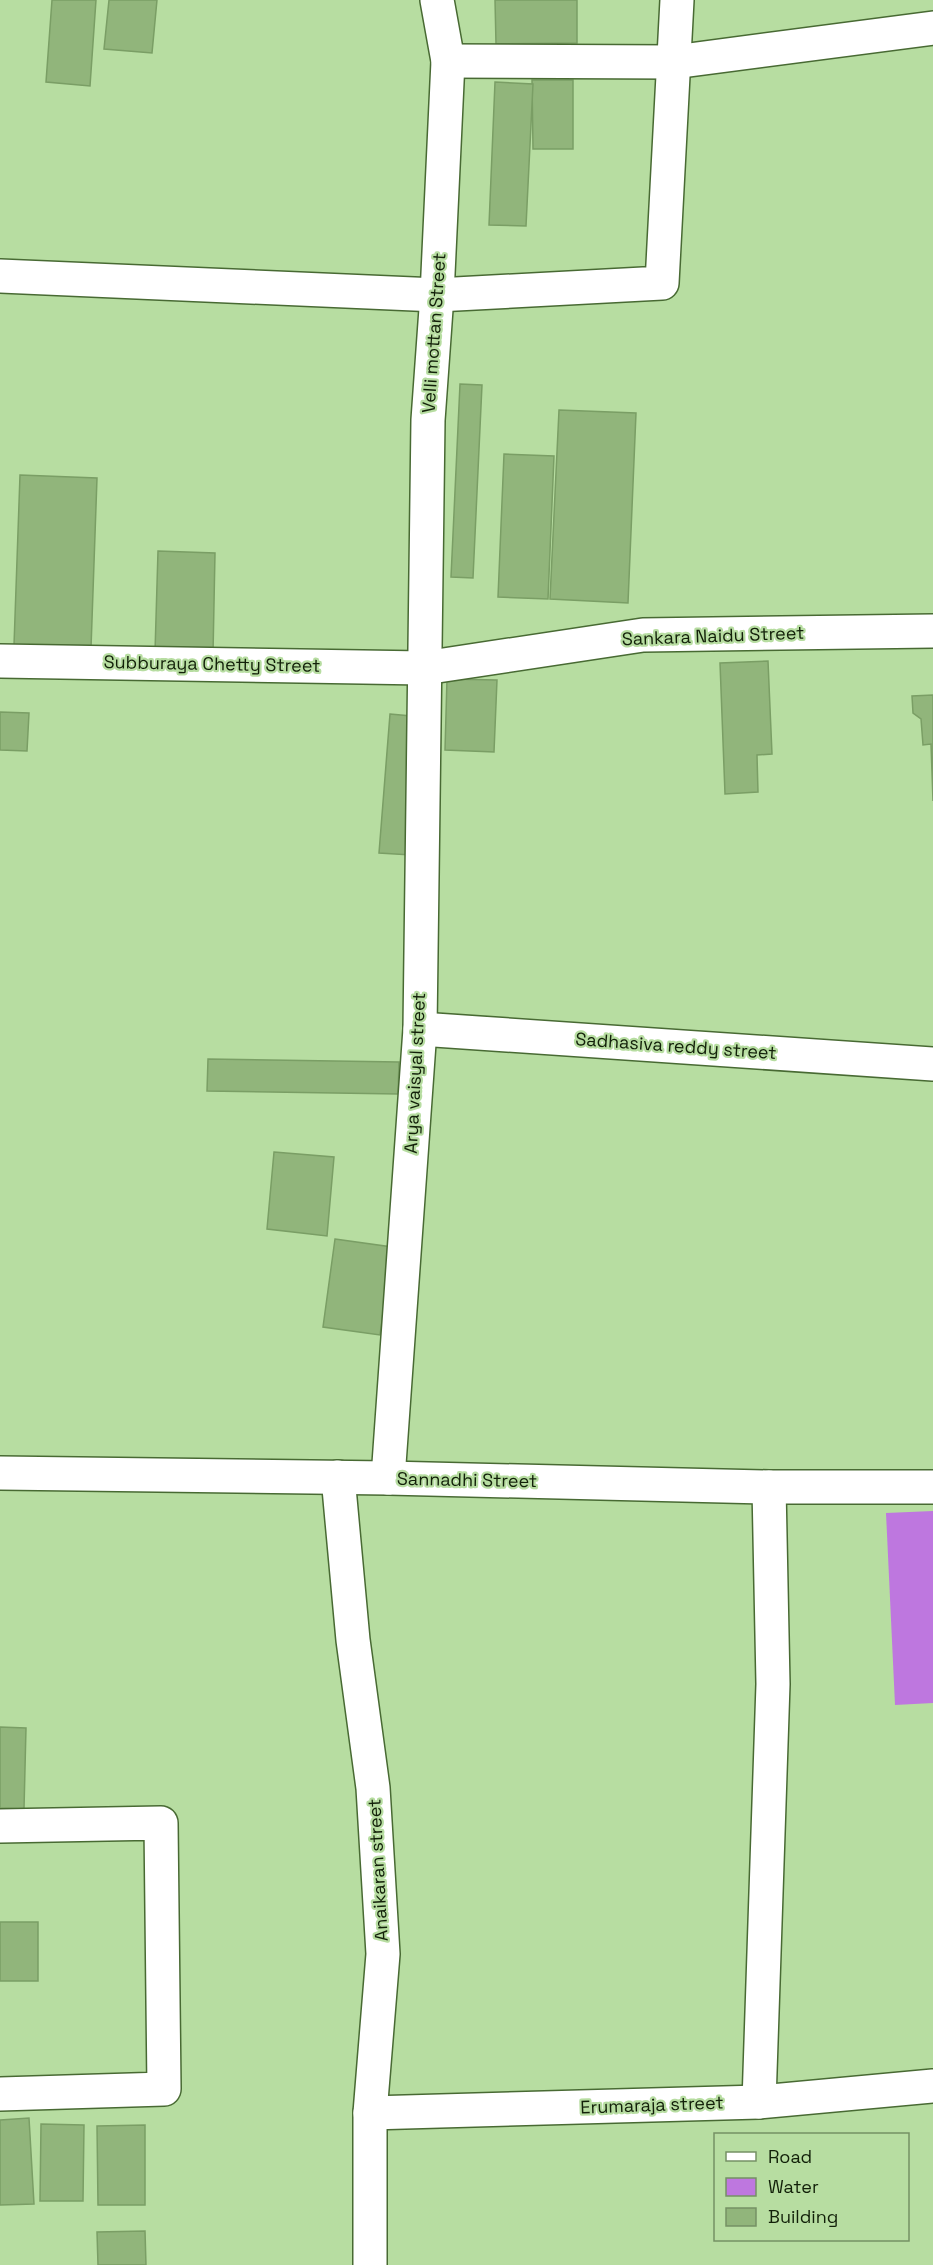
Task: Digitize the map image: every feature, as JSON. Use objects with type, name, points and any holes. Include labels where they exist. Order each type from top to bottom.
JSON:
[{"type":"street","name":"Velli mottan Street","points":[[424,668],[428,420],[437,295],[448,61],[436,0]]},
{"type":"street","points":[[0,276],[437,295],[662,283],[677,0]]},
{"type":"street","points":[[448,61],[674,62],[933,27]]},
{"type":"street","name":"Sankara Naidu Street","points":[[424,668],[643,635],[933,631]]},
{"type":"street","name":"Subburaya Chetty Street","points":[[0,661],[424,668]]},
{"type":"street","name":"Arya vaisyal street","points":[[388,1478],[420,1029],[424,668]]},
{"type":"street","name":"Sadhasiva reddy street","points":[[420,1029],[933,1064]]},
{"type":"street","name":"Sannadhi Street","points":[[0,1473],[338,1477],[769,1487],[933,1487]]},
{"type":"street","name":"Anaikaran street","points":[[338,1477],[353,1640],[373,1788],[382,1942],[370,2113],[370,2265]]},
{"type":"street","points":[[759,2102],[773,1684],[769,1487]]},
{"type":"street","points":[[0,1826],[161,1823],[164,2089],[0,2094]]},
{"type":"street","name":"Erumaraja street","points":[[370,2113],[759,2102],[933,2086]]},
{"type":"water","points":[[933,1511],[933,1703],[895,1705],[886,1513]]},
{"type":"building","points":[[52,0],[96,0],[90,86],[46,82]]},
{"type":"building","points":[[109,0],[157,0],[152,53],[104,49]]},
{"type":"building","points":[[495,0],[577,0],[577,43],[496,44]]},
{"type":"building","points":[[532,80],[573,80],[573,149],[533,149]]},
{"type":"building","points":[[495,82],[533,84],[526,226],[489,225]]},
{"type":"building","points":[[460,384],[482,385],[473,578],[451,577]]},
{"type":"building","points":[[559,410],[636,413],[628,603],[550,599]]},
{"type":"building","points":[[504,454],[554,456],[548,599],[498,597]]},
{"type":"building","points":[[20,475],[97,478],[91,648],[14,645]]},
{"type":"building","points":[[158,551],[215,553],[213,654],[155,652]]},
{"type":"building","points":[[768,661],[772,754],[757,755],[758,792],[725,794],[720,663]]},
{"type":"building","points":[[447,679],[497,680],[494,752],[445,750]]},
{"type":"building","points":[[933,695],[933,801],[931,744],[923,745],[921,719],[913,713],[912,696]]},
{"type":"building","points":[[0,712],[29,713],[27,751],[0,750]]},
{"type":"building","points":[[390,714],[422,717],[411,855],[379,853]]},
{"type":"building","points":[[208,1059],[399,1062],[398,1094],[207,1091]]},
{"type":"building","points":[[274,1152],[334,1157],[327,1236],[267,1229]]},
{"type":"building","points":[[335,1239],[392,1247],[380,1335],[323,1327]]},
{"type":"building","points":[[0,1727],[26,1728],[24,1809],[0,1808]]},
{"type":"building","points":[[0,1922],[38,1922],[38,1981],[0,1981]]},
{"type":"building","points":[[29,2118],[34,2204],[0,2205],[0,2120]]},
{"type":"building","points":[[41,2124],[84,2125],[83,2201],[40,2201]]},
{"type":"building","points":[[145,2125],[145,2205],[98,2205],[97,2126]]},
{"type":"building","points":[[145,2231],[146,2265],[98,2265],[97,2232]]}]
